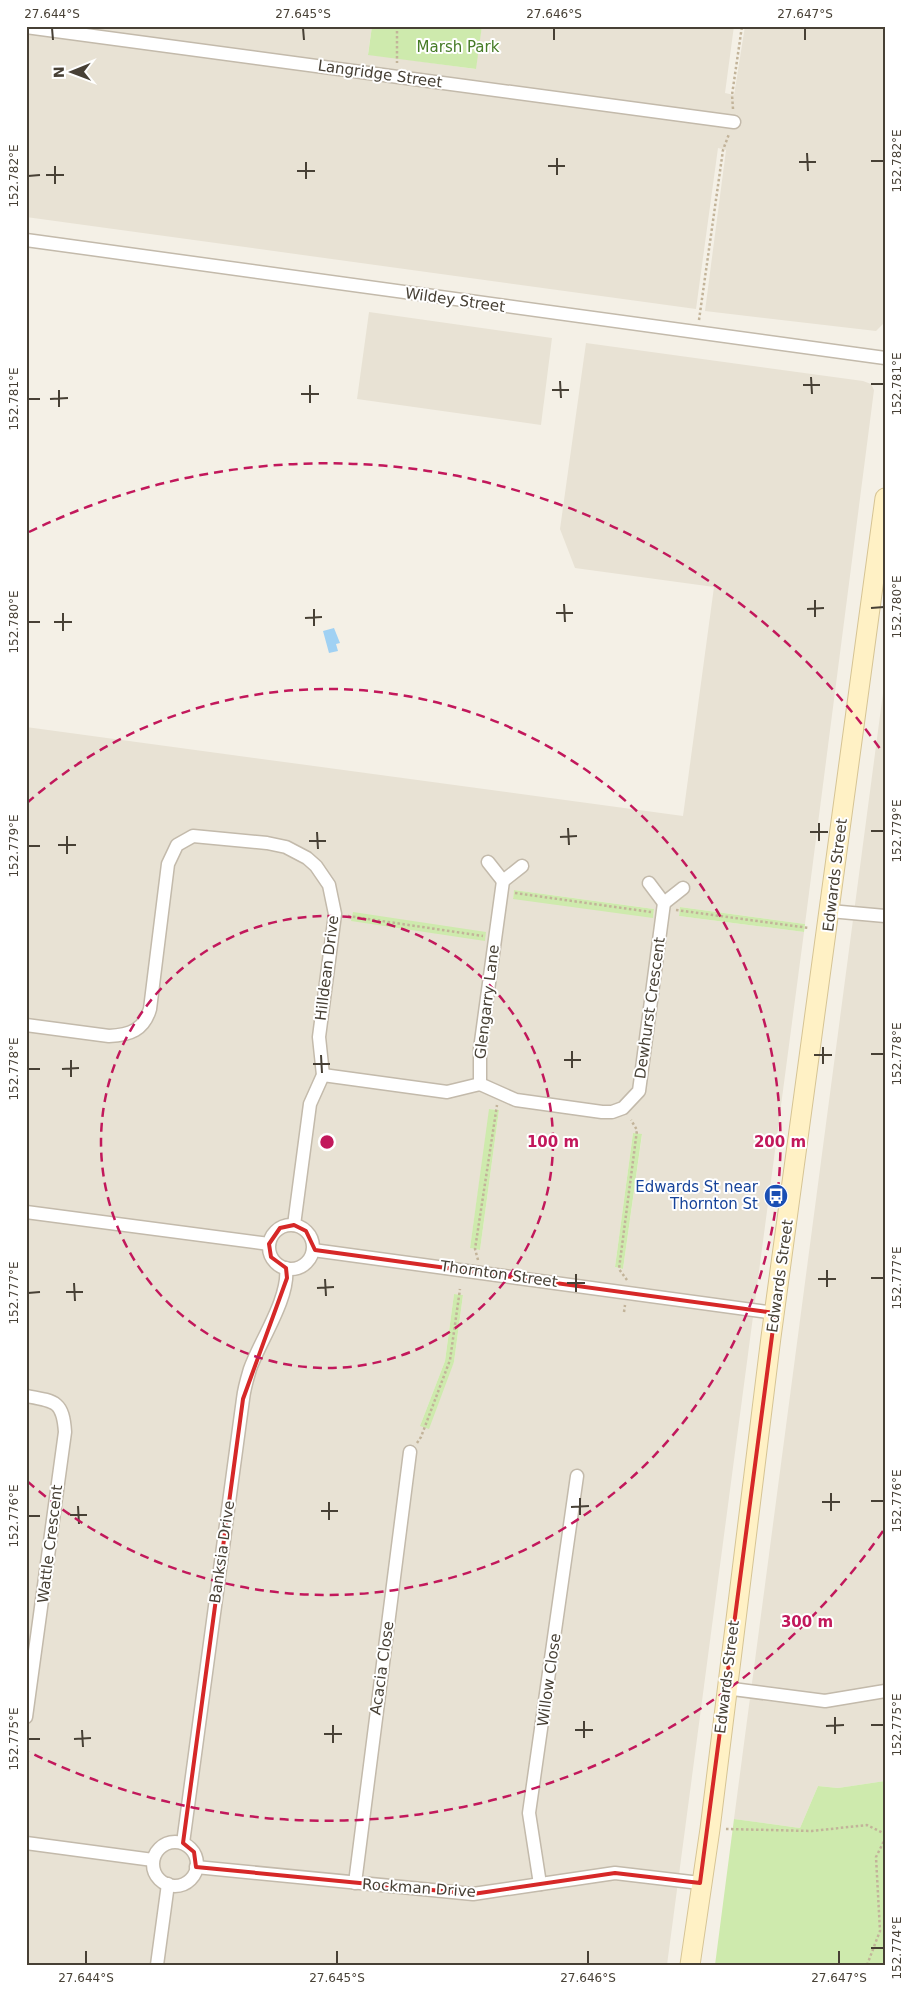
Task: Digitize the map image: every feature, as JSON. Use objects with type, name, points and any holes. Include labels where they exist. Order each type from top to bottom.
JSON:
[{"type":"main road","name":"Edwards Street","points":[[690,1965],[700,1883],[710,1828],[726,1688],[775,1313],[885,498]]},
{"type":"street","name":"Langridge Street","points":[[26,27],[734,122]]},
{"type":"street","name":"Wildey Street","points":[[26,240],[885,358]]},
{"type":"street","name":"Hilldean Drive","points":[[26,1025],[123,1036],[141,1027],[147,1020],[171,854],[177,845],[192,836],[267,843],[297,851],[324,875],[333,896],[335,914],[319,1037],[323,1074],[310,1104],[294,1225]]},
{"type":"street","points":[[488,862],[503,881],[522,866]]},
{"type":"street","name":"Glengarry Lane","points":[[480,1084],[480,1049],[503,881]]},
{"type":"street","points":[[649,883],[664,903],[683,888]]},
{"type":"street","name":"Dewhurst Crescent","points":[[623,1108],[634,1098],[640,1084],[664,903]]},
{"type":"street","points":[[830,911],[885,916]]},
{"type":"street","points":[[323,1074],[447,1092],[480,1084],[516,1100],[602,1112],[612,1112],[623,1108]]},
{"type":"street","points":[[26,1212],[269,1244]]},
{"type":"street","points":[[294,1225],[306,1231],[313,1243],[313,1250],[303,1266],[286,1268],[275,1262],[269,1251],[269,1244],[271,1238],[280,1228],[294,1225]]},
{"type":"street","name":"Thornton Street","points":[[313,1250],[626,1291],[775,1313]]},
{"type":"street","name":"Banksia Drive","points":[[182,1843],[242,1399],[250,1368],[283,1292],[287,1278],[286,1268]]},
{"type":"street","name":"Wattle Crescent","points":[[26,1396],[48,1400],[58,1405],[64,1414],[65,1432],[26,1717]]},
{"type":"street","name":"Acacia Close","points":[[355,1883],[410,1452]]},
{"type":"street","name":"Willow Close","points":[[540,1884],[529,1813],[577,1476]]},
{"type":"street","points":[[726,1688],[825,1701],[885,1691]]},
{"type":"street","points":[[26,1843],[154,1860]]},
{"type":"street","points":[[168,1843],[182,1843],[194,1852],[196,1867],[190,1880],[176,1886],[158,1878],[154,1860],[161,1847],[168,1843]]},
{"type":"street","name":"Rockman Drive","points":[[196,1867],[473,1894],[615,1873],[700,1883]]},
{"type":"street","points":[[157,1965],[168,1884]]},
{"type":"path","points":[[397,26],[398,77]]},
{"type":"path","points":[[697,333],[723,150],[734,122],[732,95],[742,26]]},
{"type":"path","points":[[335,914],[495,938]]},
{"type":"path","points":[[477,1271],[478,1263],[475,1249],[495,1111],[501,1094]]},
{"type":"path","points":[[623,1108],[637,1130],[619,1269],[626,1277],[624,1312]]},
{"type":"path","points":[[410,1452],[421,1438],[450,1360],[460,1289]]},
{"type":"path","points":[[710,1828],[812,1830],[867,1825],[885,1834]]},
{"type":"path","points":[[867,1965],[880,1930],[876,1857],[885,1839]]},
{"type":"highlighted area","points":[[294,1225],[306,1231],[315,1250],[775,1313],[700,1883],[615,1873],[473,1894],[196,1867],[194,1852],[183,1843],[243,1399],[287,1278],[286,1268],[271,1257],[269,1244],[280,1228]]},
{"type":"shaded area","points":[[26,26],[372,26],[368,54],[475,69],[482,26],[734,26],[725,93],[734,95],[745,26],[885,26],[884,323],[876,331],[705,311],[726,150],[718,148],[696,309],[26,217]]},
{"type":"shaded area","points":[[369,312],[552,338],[541,425],[357,399]]},
{"type":"shaded area","points":[[586,343],[863,381],[871,384],[874,390],[805,924],[680,907],[679,916],[804,932],[667,1965],[26,1965],[26,727],[683,816],[714,587],[575,568],[560,529]],"holes":[[[514,890],[654,909],[653,917],[513,898]],[[490,1109],[499,1110],[480,1250],[470,1248]],[[633,1133],[642,1135],[623,1269],[615,1267]],[[454,1294],[463,1295],[454,1362],[420,1426],[445,1361]]]},
{"type":"shaded area","points":[[885,678],[885,1781],[838,1788],[818,1786],[800,1828],[734,1819]]},
{"type":"green space","name":"Marsh Park","points":[[372,26],[482,26],[476,69],[368,55]]},
{"type":"green space","points":[[514,890],[654,909],[653,918],[513,899]]},
{"type":"green space","points":[[680,907],[805,924],[804,932],[679,916]]},
{"type":"green space","points":[[353,912],[486,932],[485,941],[351,921]]},
{"type":"green space","points":[[489,1109],[499,1110],[480,1250],[470,1248]]},
{"type":"green space","points":[[633,1133],[642,1134],[623,1269],[615,1267]]},
{"type":"green space","points":[[454,1294],[463,1295],[454,1362],[429,1429],[420,1426],[445,1361]]},
{"type":"green space","points":[[885,1781],[885,1965],[715,1965],[734,1819],[800,1828],[818,1786],[838,1788]]},
{"type":"water","points":[[334,628],[340,643],[336,644],[338,651],[329,653],[323,631]]},
{"type":"place","name":"Edwards St near Thornton St","points":[[776,1196]]}]
